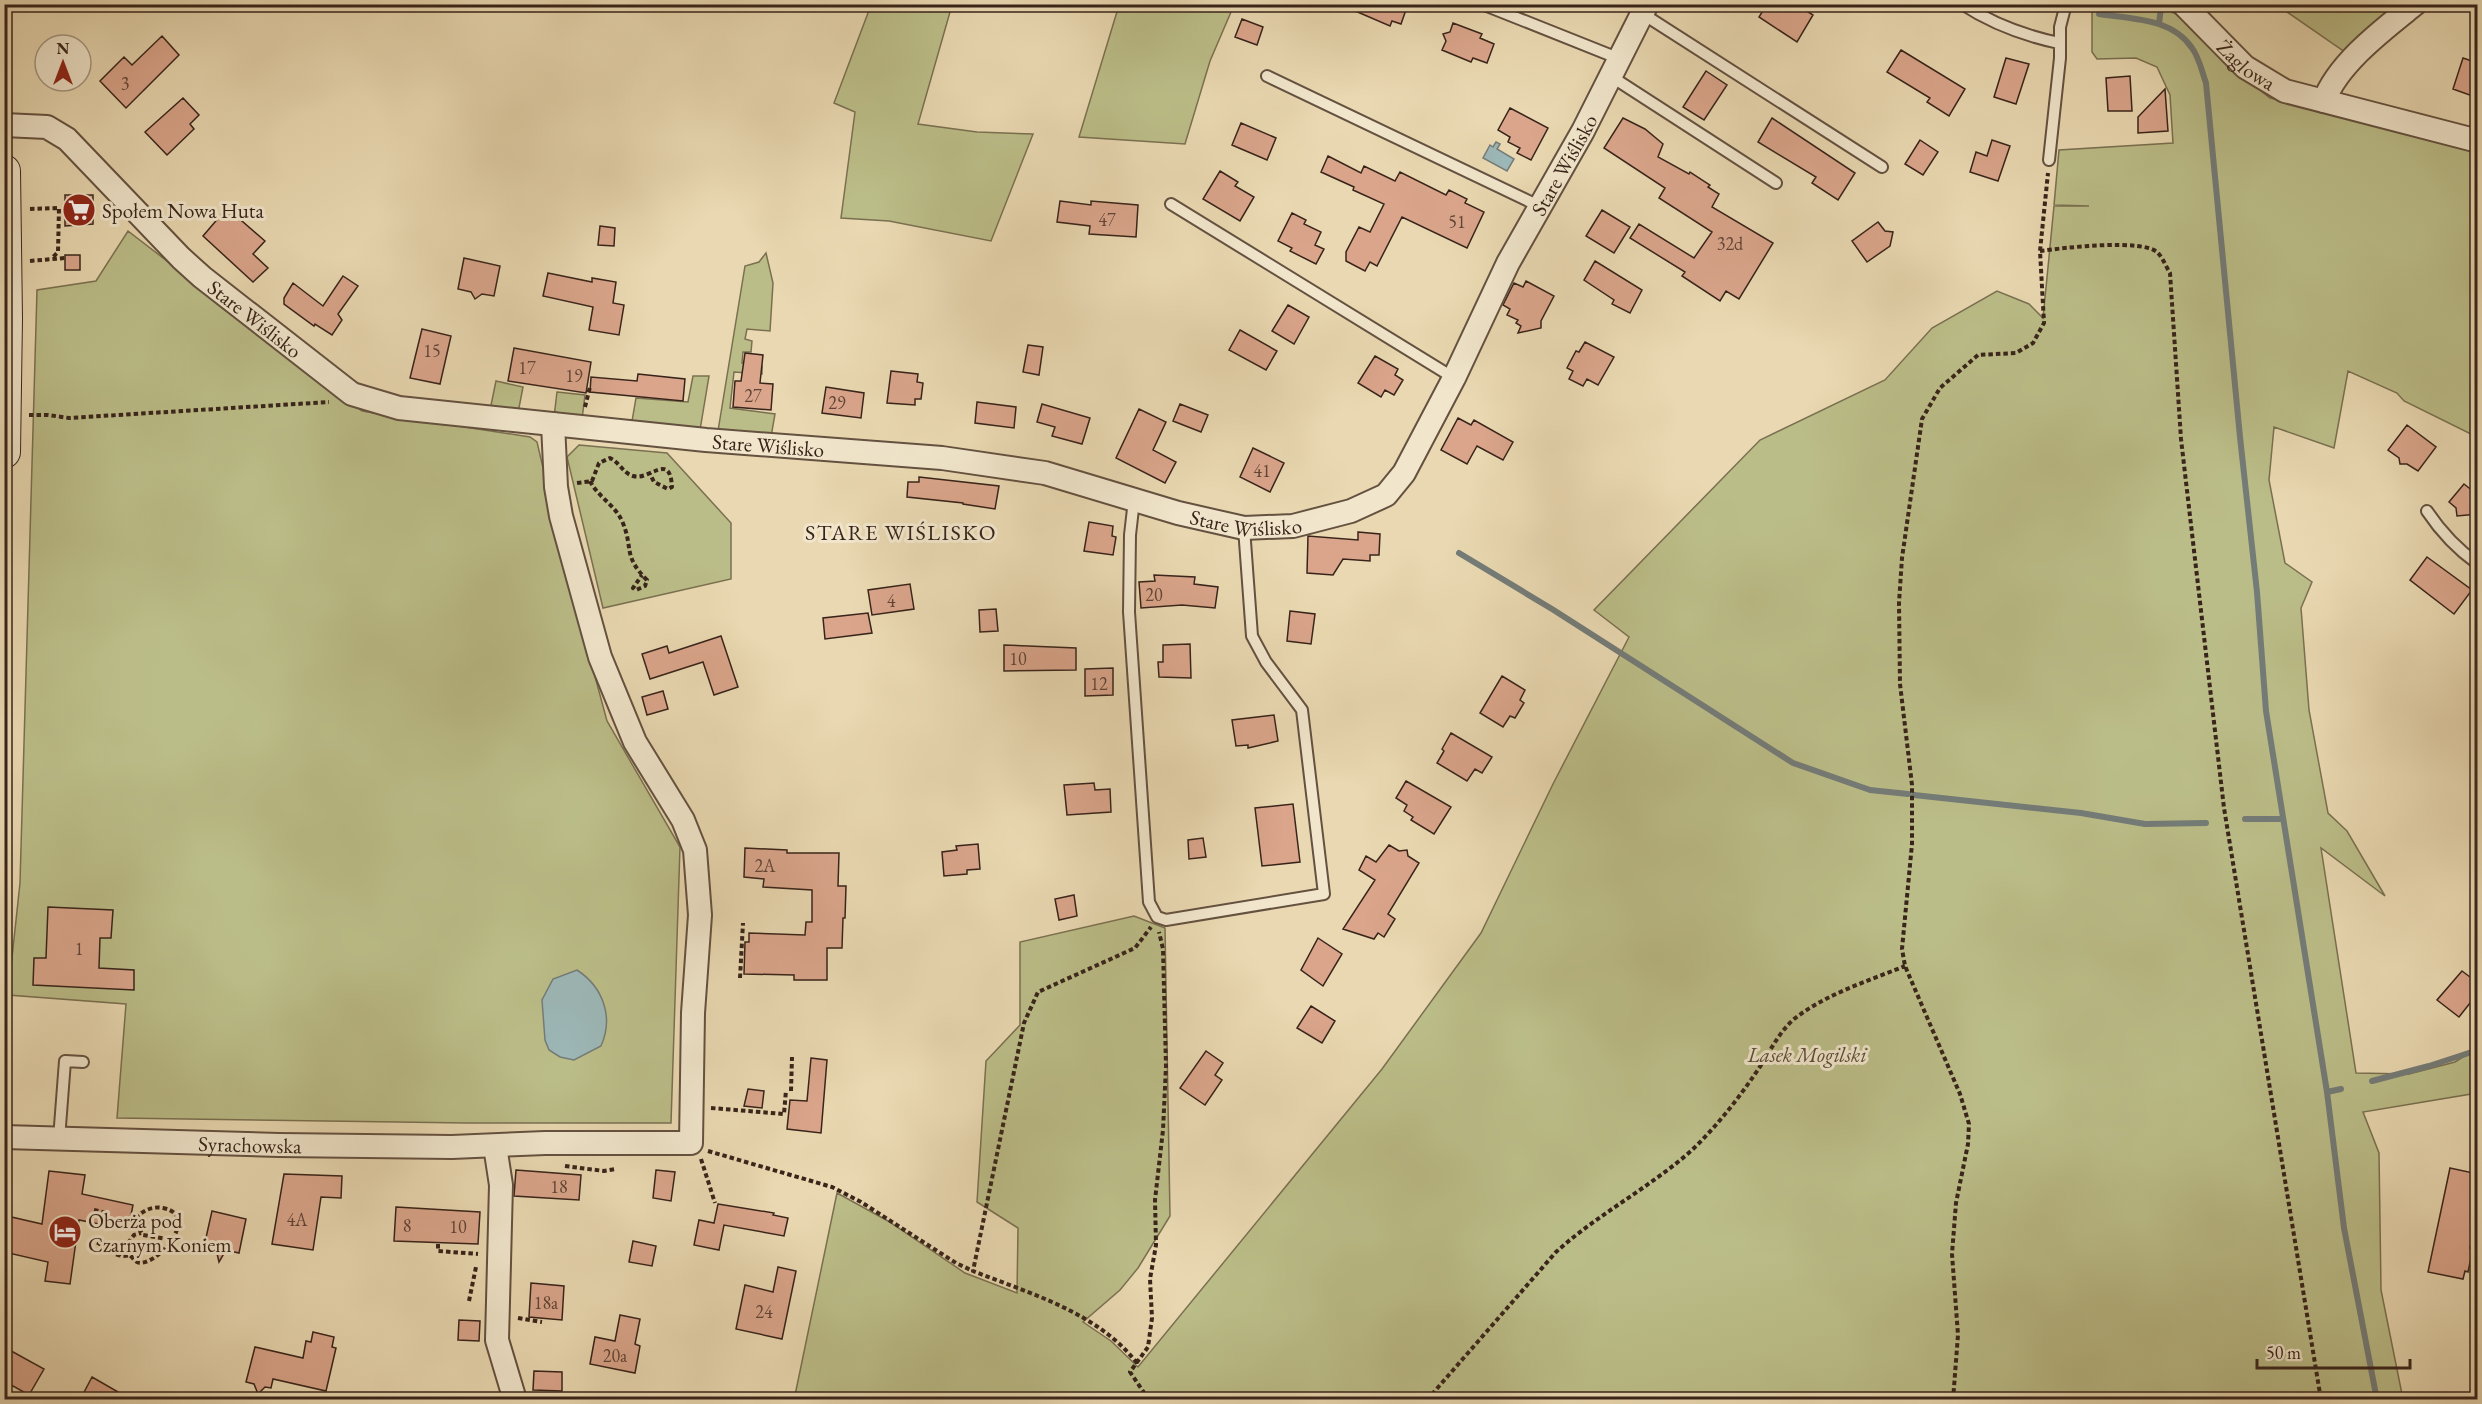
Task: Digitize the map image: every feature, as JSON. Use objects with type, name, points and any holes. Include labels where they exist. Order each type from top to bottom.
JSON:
[{"type":"street","name":"Żaglowa","points":[[2183,4],[2254,74],[2285,91],[2478,141]]},
{"type":"street","points":[[2324,101],[2341,71],[2415,4]]},
{"type":"street","name":"Stare Wiślisko","points":[[4,125],[47,127],[67,139],[181,258],[352,394],[399,408],[706,440],[942,458],[1045,473],[1198,518],[1244,528],[1293,526],[1350,511],[1386,495],[1404,473],[1454,378],[1508,263],[1616,68],[1645,9]]},
{"type":"street","points":[[4,171],[13,217],[4,452]]},
{"type":"street","points":[[553,424],[556,486],[561,516],[600,657],[635,742],[690,835],[695,850],[700,915],[693,1012],[696,1150]]},
{"type":"street","name":"Syrachowska","points":[[4,1137],[279,1145],[495,1146],[545,1143],[696,1150]]},
{"type":"street","points":[[495,1146],[501,1185],[497,1340],[515,1400]]},
{"type":"lane","points":[[1482,4],[1616,68],[1776,183]]},
{"type":"lane","points":[[1962,4],[2034,38],[2059,43]]},
{"type":"lane","points":[[2049,160],[2060,58],[2060,27],[2066,4]]},
{"type":"lane","points":[[1645,9],[1882,167]]},
{"type":"lane","points":[[1267,76],[1541,207]]},
{"type":"lane","points":[[1171,204],[1454,378]]},
{"type":"lane","points":[[1134,500],[1130,535],[1129,612],[1149,902],[1155,915],[1166,920],[1324,894],[1302,710],[1266,662],[1252,636],[1244,528]]},
{"type":"lane","points":[[2427,511],[2438,528],[2463,553],[2478,564]]},
{"type":"lane","points":[[59,1139],[65,1061],[83,1062]]},
{"type":"path","points":[[1953,1400],[1958,1335],[1952,1254],[1956,1203],[1968,1144],[1969,1124],[1960,1094],[1905,966],[1902,949],[1912,844],[1912,785],[1900,684],[1899,603],[1902,558],[1922,419],[1940,388],[1978,355],[2016,353],[2033,343],[2044,322],[2040,251],[2049,160]]},
{"type":"path","points":[[13,217],[59,208],[58,252],[51,258]]},
{"type":"path","points":[[2040,251],[2076,247],[2144,246],[2157,252],[2170,273],[2181,439],[2224,808],[2321,1400]]},
{"type":"path","points":[[23,261],[65,258]]},
{"type":"path","points":[[585,409],[590,387]]},
{"type":"path","points":[[22,415],[69,418],[348,401],[352,394]]},
{"type":"path","points":[[556,486],[590,481],[596,475],[599,463],[610,458],[632,476],[640,477],[656,469],[664,469],[668,472],[672,487],[668,489],[654,482],[650,474]]},
{"type":"path","points":[[590,481],[595,492],[622,520],[630,559],[642,575]]},
{"type":"path","points":[[973,1271],[1024,1023],[1038,992],[1135,948],[1155,915]]},
{"type":"path","points":[[1149,1400],[1130,1372],[1148,1347],[1152,1318],[1150,1279],[1156,1245],[1155,1200],[1163,1130],[1166,1066],[1163,950],[1155,915]]},
{"type":"path","points":[[740,978],[743,923]]},
{"type":"path","points":[[1427,1400],[1556,1251],[1577,1233],[1668,1170],[1706,1135],[1730,1109],[1756,1073],[1778,1036],[1793,1020],[1833,996],[1905,966]]},
{"type":"path","points":[[717,1108],[784,1114],[792,1057]]},
{"type":"path","points":[[715,1203],[696,1150],[714,1153],[832,1187],[861,1202],[956,1263],[1073,1311],[1123,1345],[1137,1363]]},
{"type":"path","points":[[90,1240],[98,1241],[109,1251],[119,1255],[130,1255],[136,1262],[141,1263],[164,1251],[178,1226],[178,1220],[173,1211],[154,1208],[142,1212],[137,1219]]},
{"type":"path","points":[[94,1210],[107,1213]]},
{"type":"path","points":[[131,1218],[137,1219]]},
{"type":"path","points":[[137,1219],[141,1233]]},
{"type":"path","points":[[119,1255],[134,1234],[141,1233],[149,1237],[172,1240]]},
{"type":"path","points":[[438,1244],[438,1251],[478,1253],[469,1301]]},
{"type":"path","points":[[509,1317],[542,1322]]},
{"type":"green space","points":[[871,5],[952,5],[918,124],[977,132],[1033,134],[991,241],[889,221],[841,218],[855,112],[834,103]]},
{"type":"green space","points":[[1119,5],[1234,5],[1210,61],[1185,144],[1079,137]]},
{"type":"green space","name":"Lasek Mogilski","points":[[2092,5],[2157,5],[2176,14],[2188,21],[2224,61],[2270,98],[2315,107],[2370,125],[2477,148],[2477,437],[2404,401],[2397,393],[2348,371],[2334,448],[2274,427],[2269,480],[2285,563],[2312,582],[2301,608],[2309,710],[2328,813],[2347,831],[2385,896],[2321,848],[2356,1073],[2409,1074],[2455,1062],[2477,1048],[2477,1093],[2363,1112],[2379,1153],[2381,1290],[2403,1399],[794,1400],[837,1193],[888,1221],[965,1273],[1017,1293],[1018,1228],[977,1202],[986,1061],[1020,1025],[1020,942],[1134,916],[1165,928],[1170,1216],[1138,1268],[1120,1290],[1083,1322],[1111,1341],[1138,1367],[1382,1069],[1481,933],[1553,784],[1629,637],[1594,610],[1760,440],[1885,380],[1932,328],[1997,291],[2029,304],[2043,318],[2054,206],[2089,206],[2054,205],[2059,150],[2173,143],[2170,95],[2157,67],[2136,58],[2097,59],[2092,52]]},
{"type":"green space","points":[[2277,5],[2404,5],[2345,52]]},
{"type":"green space","points":[[128,231],[362,411],[530,437],[537,442],[571,588],[607,721],[680,847],[671,1123],[467,1123],[117,1118],[126,1004],[8,995],[20,883],[37,290],[96,281]]},
{"type":"green space","points":[[766,253],[773,283],[770,331],[747,329],[745,339],[752,341],[751,352],[743,352],[742,363],[762,366],[762,374],[734,372],[730,408],[775,414],[771,437],[718,431],[745,266],[759,262]]},
{"type":"green space","points":[[693,376],[709,376],[700,430],[632,421],[636,398],[688,402]]},
{"type":"green space","points":[[496,381],[523,387],[518,413],[490,410]]},
{"type":"green space","points":[[557,392],[585,395],[582,419],[554,417]]},
{"type":"green space","points":[[579,445],[667,453],[731,523],[731,579],[603,608],[567,457]]},
{"type":"water","points":[[1496,142],[1500,144],[1497,149],[1514,159],[1507,171],[1483,158],[1490,145],[1493,147]]},
{"type":"water","points":[[577,970],[594,985],[604,1003],[606,1024],[601,1046],[574,1060],[560,1057],[549,1050],[545,1040],[542,1000],[553,979]]},
{"type":"building","points":[[1339,4],[1408,4],[1401,24],[1392,21],[1390,26]]},
{"type":"building","points":[[1767,4],[1796,4],[1813,15],[1797,42],[1759,17]]},
{"type":"building","points":[[1242,19],[1263,27],[1257,45],[1235,37]]},
{"type":"building","points":[[1453,23],[1482,34],[1480,38],[1494,44],[1487,63],[1473,58],[1471,62],[1442,50],[1446,41],[1443,34],[1450,32]]},
{"type":"building","points":[[162,36],[179,55],[126,108],[100,81],[124,57],[132,65]]},
{"type":"building","points":[[1901,50],[1965,89],[1949,116],[1927,102],[1930,98],[1887,72]]},
{"type":"building","points":[[2006,58],[2029,64],[2016,104],[1994,97]]},
{"type":"building","points":[[2463,58],[2478,63],[2478,98],[2453,89]]},
{"type":"building","points":[[1706,71],[1727,85],[1704,120],[1683,107]]},
{"type":"building","points":[[2130,76],[2132,111],[2108,111],[2106,78]]},
{"type":"building","points":[[2165,89],[2168,131],[2138,133],[2138,117]]},
{"type":"building","points":[[183,98],[199,115],[190,124],[194,129],[167,155],[145,132]]},
{"type":"building","points":[[1510,108],[1548,128],[1531,160],[1517,153],[1520,148],[1508,142],[1510,137],[1498,130]]},
{"type":"building","points":[[1623,118],[1645,129],[1663,144],[1658,157],[1689,174],[1690,172],[1719,194],[1712,207],[1773,243],[1739,299],[1726,291],[1720,301],[1682,276],[1685,272],[1630,238],[1639,224],[1694,258],[1712,232],[1659,198],[1665,188],[1604,148]]},
{"type":"building","points":[[1772,118],[1855,173],[1838,200],[1812,183],[1816,177],[1758,142]]},
{"type":"building","points":[[1241,123],[1276,138],[1267,160],[1232,145]]},
{"type":"building","points":[[1920,140],[1938,152],[1923,175],[1905,164]]},
{"type":"building","points":[[1992,140],[2010,146],[1998,181],[1970,172],[1976,152],[1987,156]]},
{"type":"building","points":[[1328,156],[1361,173],[1364,166],[1395,181],[1400,172],[1446,195],[1449,190],[1467,199],[1465,203],[1484,212],[1467,248],[1402,217],[1377,266],[1370,262],[1365,271],[1346,261],[1346,252],[1359,227],[1370,232],[1384,204],[1321,172]]},
{"type":"building","points":[[1220,171],[1238,182],[1235,186],[1254,197],[1240,221],[1203,199]]},
{"type":"building","name":"Społem Nowa Huta","points":[[65,195],[93,195],[93,224],[65,226]]},
{"type":"building","points":[[1060,201],[1091,205],[1091,201],[1138,205],[1136,237],[1089,234],[1090,226],[1057,222]]},
{"type":"building","points":[[227,208],[265,241],[253,254],[268,268],[253,282],[203,236]]},
{"type":"building","points":[[1602,210],[1630,227],[1614,253],[1586,236]]},
{"type":"building","points":[[1292,213],[1306,220],[1304,224],[1321,232],[1315,245],[1324,249],[1316,264],[1290,251],[1292,248],[1278,241]]},
{"type":"building","points":[[1878,222],[1885,231],[1893,232],[1890,246],[1867,262],[1852,241]]},
{"type":"building","points":[[600,226],[615,228],[614,246],[598,245]]},
{"type":"building","points":[[65,255],[80,255],[80,270],[65,270]]},
{"type":"building","points":[[464,258],[500,266],[494,296],[482,294],[475,299],[471,292],[458,289]]},
{"type":"building","points":[[1595,261],[1642,290],[1630,313],[1612,304],[1614,300],[1584,280]]},
{"type":"building","points":[[548,273],[592,282],[592,278],[616,282],[613,303],[624,305],[619,335],[589,330],[593,307],[543,296]]},
{"type":"building","points":[[343,276],[358,286],[338,314],[342,320],[332,335],[315,324],[314,326],[284,304],[284,298],[293,283],[323,306]]},
{"type":"building","points":[[1526,281],[1554,296],[1541,321],[1541,328],[1518,333],[1521,326],[1516,323],[1518,320],[1507,315],[1510,309],[1503,305],[1514,283],[1523,287]]},
{"type":"building","points":[[1288,305],[1309,317],[1294,344],[1272,331]]},
{"type":"building","points":[[422,329],[451,336],[440,384],[410,378]]},
{"type":"building","points":[[1240,330],[1277,351],[1266,370],[1229,350]]},
{"type":"building","points":[[1585,342],[1614,357],[1598,385],[1587,379],[1583,386],[1569,379],[1573,371],[1567,368],[1576,351],[1579,352]]},
{"type":"building","points":[[1028,345],[1043,347],[1039,375],[1023,372]]},
{"type":"building","points":[[514,348],[591,362],[586,393],[508,381]]},
{"type":"building","points":[[745,353],[763,355],[760,383],[773,384],[771,410],[733,407],[735,381],[741,381]]},
{"type":"building","points":[[1375,356],[1398,369],[1395,375],[1403,380],[1394,395],[1385,390],[1381,397],[1358,383]]},
{"type":"building","points":[[891,371],[918,374],[917,382],[923,383],[921,399],[915,399],[915,405],[887,403]]},
{"type":"building","points":[[638,374],[685,379],[683,401],[590,392],[591,377],[637,381]]},
{"type":"building","points":[[826,387],[864,393],[861,418],[822,413]]},
{"type":"building","points":[[977,402],[1016,407],[1014,428],[975,423]]},
{"type":"building","points":[[1042,404],[1090,418],[1082,444],[1052,436],[1055,427],[1037,422]]},
{"type":"building","points":[[1180,404],[1208,415],[1201,432],[1173,421]]},
{"type":"building","points":[[1139,409],[1166,422],[1153,450],[1176,462],[1165,483],[1116,458]]},
{"type":"building","points":[[1458,418],[1471,425],[1474,420],[1513,442],[1503,460],[1477,446],[1467,464],[1441,450]]},
{"type":"building","points":[[2407,425],[2436,447],[2418,471],[2407,464],[2400,464],[2399,458],[2388,450]]},
{"type":"building","points":[[1253,448],[1284,463],[1270,492],[1240,477]]},
{"type":"building","points":[[919,477],[999,486],[995,509],[907,497],[908,482],[919,482]]},
{"type":"building","points":[[2464,484],[2478,495],[2478,514],[2457,516],[2456,508],[2449,502]]},
{"type":"building","points":[[1089,522],[1113,526],[1112,536],[1116,537],[1113,555],[1084,551]]},
{"type":"building","points":[[1358,532],[1380,534],[1379,555],[1370,555],[1370,561],[1343,559],[1333,575],[1307,573],[1308,536],[1358,540]]},
{"type":"building","points":[[2427,557],[2472,590],[2454,614],[2410,580]]},
{"type":"building","points":[[1154,575],[1195,577],[1194,584],[1218,587],[1215,608],[1182,605],[1141,608],[1139,582],[1155,581]]},
{"type":"building","points":[[910,584],[914,609],[872,615],[868,590]]},
{"type":"building","points":[[996,609],[998,631],[980,632],[979,610]]},
{"type":"building","points":[[1290,611],[1315,614],[1311,644],[1287,641]]},
{"type":"building","points":[[868,613],[872,633],[825,639],[823,618]]},
{"type":"building","points":[[721,636],[738,687],[714,695],[703,662],[650,679],[642,654],[667,646],[669,653]]},
{"type":"building","points":[[1190,644],[1191,678],[1159,677],[1158,662],[1163,662],[1163,645]]},
{"type":"building","points":[[1004,645],[1076,648],[1076,670],[1004,671]]},
{"type":"building","points":[[1113,668],[1113,695],[1085,696],[1085,669]]},
{"type":"building","points":[[1502,676],[1525,690],[1520,700],[1524,703],[1515,718],[1510,716],[1503,727],[1480,713]]},
{"type":"building","points":[[663,691],[668,709],[647,715],[642,697]]},
{"type":"building","points":[[1274,715],[1278,741],[1248,748],[1248,745],[1236,746],[1232,720]]},
{"type":"building","points":[[1451,733],[1492,757],[1482,773],[1475,769],[1467,781],[1437,763]]},
{"type":"building","points":[[1406,781],[1451,807],[1434,834],[1411,820],[1413,817],[1404,811],[1407,805],[1396,798]]},
{"type":"building","points":[[1094,783],[1095,790],[1110,789],[1111,812],[1067,815],[1064,785]]},
{"type":"building","points":[[1293,804],[1300,862],[1262,866],[1255,808]]},
{"type":"building","points":[[1203,838],[1206,857],[1189,859],[1188,840]]},
{"type":"building","points":[[978,844],[980,869],[967,870],[967,874],[944,876],[942,852],[957,850],[956,846]]},
{"type":"building","points":[[1389,845],[1399,851],[1407,850],[1408,856],[1419,863],[1388,914],[1395,919],[1384,937],[1378,933],[1374,939],[1343,929],[1375,880],[1359,870],[1366,856],[1376,862]]},
{"type":"building","points":[[745,848],[787,850],[787,853],[839,853],[838,886],[846,886],[845,918],[843,918],[842,948],[827,948],[827,980],[794,980],[794,975],[744,974],[745,942],[749,942],[749,933],[805,935],[806,922],[812,922],[812,890],[763,887],[764,879],[744,877]]},
{"type":"building","points":[[1074,895],[1077,916],[1059,920],[1055,899]]},
{"type":"building","points":[[48,907],[113,910],[111,938],[100,938],[99,968],[134,970],[134,990],[33,985],[34,958],[46,958]]},
{"type":"building","points":[[1318,938],[1342,954],[1323,986],[1301,970]]},
{"type":"building","points":[[2462,971],[2478,983],[2478,993],[2459,1017],[2437,1000]]},
{"type":"building","points":[[1311,1006],[1335,1021],[1322,1043],[1297,1028]]},
{"type":"building","points":[[1206,1051],[1223,1063],[1215,1075],[1222,1080],[1205,1105],[1180,1088]]},
{"type":"building","points":[[811,1058],[827,1060],[821,1133],[787,1129],[790,1100],[807,1101]]},
{"type":"building","points":[[748,1089],[764,1091],[762,1108],[744,1106]]},
{"type":"building","points":[[2450,1168],[2478,1174],[2478,1210],[2470,1248],[2473,1248],[2468,1272],[2465,1271],[2463,1279],[2428,1272]]},
{"type":"building","points":[[516,1170],[581,1175],[579,1200],[514,1196]]},
{"type":"building","points":[[656,1170],[675,1172],[671,1201],[653,1198]]},
{"type":"building","points":[[49,1171],[85,1175],[82,1194],[133,1205],[128,1230],[79,1220],[70,1284],[45,1281],[48,1262],[4,1252],[7,1216],[42,1224]]},
{"type":"building","points":[[284,1174],[342,1176],[341,1198],[321,1197],[313,1250],[272,1244]]},
{"type":"building","points":[[718,1204],[774,1213],[773,1215],[788,1218],[784,1236],[724,1225],[719,1250],[694,1245],[699,1220],[714,1223]]},
{"type":"building","points":[[396,1207],[480,1212],[478,1244],[394,1241]]},
{"type":"building","points":[[212,1211],[246,1219],[239,1253],[226,1250],[219,1262],[215,1245],[205,1242]]},
{"type":"building","points":[[633,1241],[656,1246],[652,1266],[629,1262]]},
{"type":"building","points":[[778,1267],[796,1271],[782,1339],[736,1329],[745,1285],[773,1292]]},
{"type":"building","points":[[531,1283],[564,1286],[562,1320],[529,1317]]},
{"type":"building","points":[[620,1315],[640,1319],[635,1344],[640,1346],[635,1373],[590,1364],[595,1337],[615,1341]]},
{"type":"building","points":[[459,1320],[480,1321],[479,1341],[458,1340]]},
{"type":"building","points":[[313,1332],[334,1337],[332,1347],[336,1348],[326,1391],[273,1379],[271,1388],[265,1387],[258,1394],[254,1384],[246,1382],[255,1347],[303,1358],[306,1341],[311,1342]]},
{"type":"building","points":[[4,1347],[44,1369],[29,1395],[4,1381]]},
{"type":"building","points":[[534,1371],[562,1372],[562,1391],[533,1390]]},
{"type":"building","points":[[92,1377],[132,1400],[80,1400]]},
{"type":"waterway","points":[[2028,4],[2053,8]]},
{"type":"waterway","points":[[2159,24],[2161,7]]},
{"type":"waterway","points":[[2099,14],[2138,19],[2162,25],[2174,31],[2184,38],[2194,52],[2206,83],[2257,592],[2266,711],[2327,1092],[2344,1228],[2377,1400]]},
{"type":"waterway","points":[[1459,553],[1552,609],[1793,763],[1870,790],[1908,794]]},
{"type":"waterway","points":[[1914,795],[2081,813],[2145,824],[2206,823]]},
{"type":"waterway","points":[[2245,819],[2283,819]]},
{"type":"waterway","points":[[2372,1081],[2478,1050]]},
{"type":"waterway","points":[[2327,1092],[2341,1089]]},
{"type":"place","name":"Społem Nowa Huta","points":[[79,210]]},
{"type":"place","name":"Oberża pod Czarnym Koniem","points":[[65,1232]]},
{"type":"district","name":"STARE WIŚLISKO","points":[[901,532]]}]
